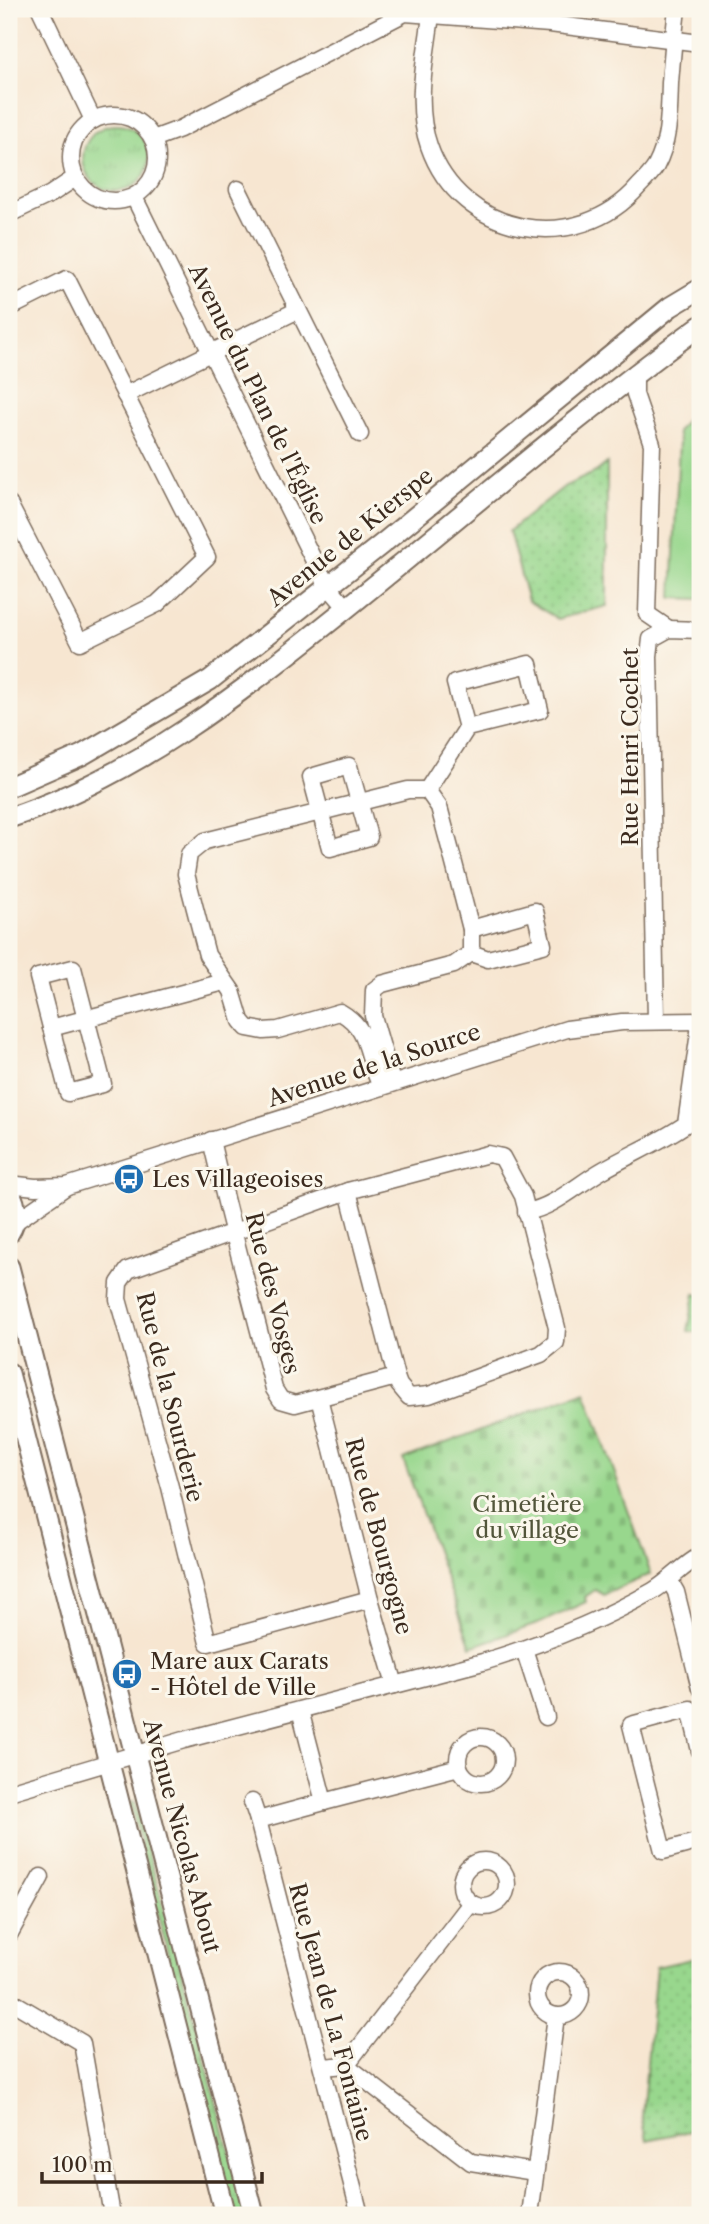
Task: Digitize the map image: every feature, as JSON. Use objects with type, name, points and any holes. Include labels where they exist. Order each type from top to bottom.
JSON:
[{"type":"main road","name":"Avenue de Kierspe","points":[[9,787],[82,755],[210,680],[670,307],[700,289]]},
{"type":"main road","points":[[9,818],[101,780],[152,753],[205,719],[347,608],[635,373],[700,327]]},
{"type":"main road","points":[[9,802],[55,782],[82,755]]},
{"type":"main road","points":[[9,1191],[16,1211],[12,1228]]},
{"type":"main road","name":"Avenue Nicolas About","points":[[9,1267],[254,2215]]},
{"type":"main road","points":[[9,1373],[225,2215]]},
{"type":"street","points":[[40,9],[93,120]]},
{"type":"street","points":[[431,15],[420,112],[429,147],[450,185],[468,205],[496,218],[528,229],[572,228],[601,217],[629,197],[656,167],[667,140],[677,9]]},
{"type":"street","points":[[153,139],[191,123],[405,13],[550,24],[700,43]]},
{"type":"street","points":[[120,115],[145,128],[153,139],[157,165],[145,189],[134,197],[107,201],[94,197],[83,189],[75,178],[71,166],[71,152],[75,139],[82,128],[93,120],[120,115]]},
{"type":"street","points":[[9,214],[51,194],[75,178]]},
{"type":"street","points":[[238,189],[360,435]]},
{"type":"street","name":"Avenue du Plan de l'Église","points":[[134,197],[328,586],[347,608]]},
{"type":"street","points":[[9,308],[67,279],[207,557],[157,604],[80,642],[9,504]]},
{"type":"street","points":[[125,395],[298,310]]},
{"type":"street","name":"Rue Henri Cochet","points":[[635,373],[635,394],[652,444],[647,614],[669,629],[651,639],[649,656],[656,1020]]},
{"type":"street","points":[[669,629],[700,630]]},
{"type":"street","points":[[427,790],[467,728],[540,710],[529,664],[455,683],[467,728]]},
{"type":"street","points":[[349,766],[359,802],[369,837],[330,848],[311,777],[349,766]]},
{"type":"street","points":[[386,1084],[374,1074],[361,1029],[355,1021],[340,1012],[278,1030],[247,1028],[241,1021],[232,991],[207,955],[186,874],[189,854],[205,841],[408,790],[427,790]]},
{"type":"street","points":[[427,790],[439,807],[471,929],[471,953]]},
{"type":"street","points":[[471,929],[535,911],[543,945],[488,960],[471,953]]},
{"type":"street","points":[[386,1084],[373,1016],[374,990],[382,984],[454,965],[471,953]]},
{"type":"street","points":[[73,968],[86,1018],[103,1084],[68,1093],[38,977],[73,968]]},
{"type":"street","points":[[51,1028],[224,982]]},
{"type":"street","points":[[355,1021],[373,1016]]},
{"type":"street","name":"Avenue de la Source","points":[[9,1184],[35,1187],[67,1185],[567,1029],[656,1020],[700,1023]]},
{"type":"street","points":[[348,1191],[396,1377],[399,1385],[410,1397],[429,1395],[541,1354],[556,1342],[557,1328],[526,1212],[540,1209],[604,1169],[686,1124],[700,1023]]},
{"type":"street","name":"Rue des Vosges","points":[[211,1140],[274,1389],[281,1400],[295,1404],[396,1377]]},
{"type":"street","name":"Rue de la Sourderie","points":[[370,1599],[208,1643],[170,1487],[118,1298],[119,1283],[128,1270],[348,1191],[488,1154],[502,1157],[523,1196],[526,1212]]},
{"type":"street","name":"Avenue de la Source","points":[[12,1228],[67,1185]]},
{"type":"street","name":"Rue de Bourgogne","points":[[319,1398],[370,1599],[395,1685]]},
{"type":"street","points":[[9,1792],[135,1754],[524,1649],[583,1626],[656,1590],[700,1556]]},
{"type":"street","points":[[668,1580],[676,1592],[700,1688]]},
{"type":"street","points":[[524,1649],[546,1717]]},
{"type":"street","points":[[700,1751],[690,1709],[631,1724],[663,1851],[700,1841]]},
{"type":"street","points":[[300,1710],[324,1802]]},
{"type":"street","points":[[258,1820],[459,1767]]},
{"type":"street","name":"Rue Jean de La Fontaine","points":[[252,1802],[360,2215]]},
{"type":"street","points":[[9,1934],[41,1877]]},
{"type":"street","points":[[346,2065],[471,1903]]},
{"type":"street","points":[[9,2000],[82,2043],[112,2215]]},
{"type":"street","points":[[530,2215],[556,2016]]},
{"type":"street","points":[[323,2067],[346,2065],[471,2162],[535,2172]]},
{"type":"green space","points":[[116,125],[139,135],[149,158],[139,181],[116,191],[93,181],[83,158],[93,135]]},
{"type":"green space","points":[[700,401],[700,599],[672,598],[679,441],[677,432]]},
{"type":"green space","points":[[607,463],[607,606],[558,619],[528,601],[509,531],[565,486],[596,472]]},
{"type":"green space","points":[[695,1294],[700,1295],[700,1333],[688,1331]]},
{"type":"green space","name":"Cimetière du village","points":[[585,1391],[651,1574],[604,1595],[595,1590],[585,1597],[586,1602],[540,1623],[471,1647],[403,1459]]},
{"type":"green space","points":[[134,1802],[246,2215],[233,2215],[130,1803]]},
{"type":"green space","points":[[700,1957],[700,2129],[647,2140],[642,2116],[656,1967]]},
{"type":"place","name":"Les Villageoises","points":[[129,1179]]},
{"type":"place","name":"Mare aux Carats - Hôtel de Ville","points":[[127,1674]]}]
